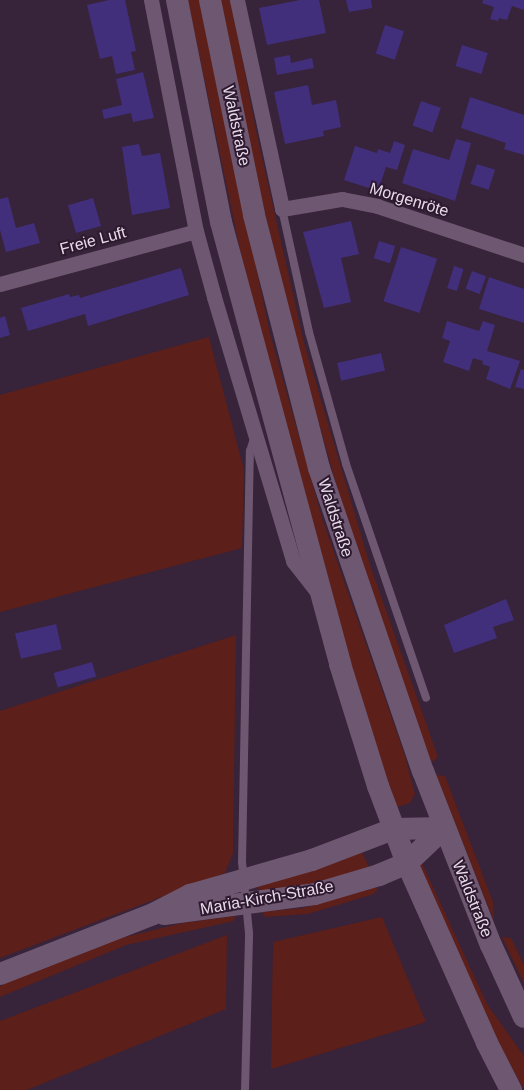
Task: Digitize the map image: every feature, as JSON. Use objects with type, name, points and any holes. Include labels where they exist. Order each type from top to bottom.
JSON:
[{"type":"main road","name":"Waldstraße","points":[[177,0],[221,222],[321,598],[393,829],[487,1043],[511,1090]]},
{"type":"main road","name":"Waldstraße","points":[[210,0],[254,215],[319,468],[352,573],[444,828],[491,945],[524,1017]]},
{"type":"main road","name":"Maria-Kirch-Straße","points":[[0,974],[154,914],[190,895],[312,860],[393,829],[444,828]]},
{"type":"main road","points":[[407,863],[444,828]]},
{"type":"main road","name":"Maria-Kirch-Straße","points":[[154,914],[247,904],[315,894],[379,875],[407,863]]},
{"type":"street","name":"Waldstraße","points":[[151,0],[196,231],[254,437],[293,560],[321,598]]},
{"type":"street","name":"Waldstraße","points":[[237,0],[282,208]]},
{"type":"street","name":"Morgenröte","points":[[282,208],[342,199],[377,206],[524,255]]},
{"type":"street","name":"Freie Luft","points":[[0,284],[196,231]]},
{"type":"lane","name":"Waldstraße","points":[[282,208],[309,332],[346,464],[426,698]]},
{"type":"lane","points":[[246,1090],[249,933],[243,879],[247,566],[250,451],[254,437]]},
{"type":"shaded area","points":[[188,0],[200,0],[270,334],[322,518],[405,756],[415,794],[410,803],[397,807],[370,731],[258,336]]},
{"type":"shaded area","points":[[220,0],[231,0],[256,131],[304,343],[370,565],[438,757],[431,763],[360,568],[296,342],[246,133]]},
{"type":"shaded area","points":[[209,337],[244,470],[242,548],[0,612],[0,395]]},
{"type":"shaded area","points":[[236,635],[233,853],[225,873],[0,958],[0,711]]},
{"type":"shaded area","points":[[436,775],[445,776],[493,902],[494,921]]},
{"type":"shaded area","points":[[361,850],[369,867],[325,881],[260,894],[257,885]]},
{"type":"shaded area","points":[[421,861],[487,1004],[524,1056],[524,1090],[476,1000],[418,864]]},
{"type":"shaded area","points":[[369,888],[378,888],[374,894],[308,914],[265,917],[262,912],[303,908]]},
{"type":"shaded area","points":[[235,916],[234,921],[126,945],[0,997],[0,986],[113,940],[183,923]]},
{"type":"shaded area","points":[[382,917],[426,1022],[271,1069],[273,942]]},
{"type":"shaded area","points":[[227,935],[226,1009],[27,1090],[0,1090],[0,1021]]},
{"type":"shaded area","points":[[502,937],[511,938],[524,965],[524,984]]},
{"type":"building","points":[[109,0],[125,0],[136,51],[131,52],[135,70],[116,74],[112,56],[100,59],[87,5]]},
{"type":"building","points":[[300,0],[319,0],[326,33],[267,45],[259,8]]},
{"type":"building","points":[[346,0],[371,0],[372,8],[349,12]]},
{"type":"building","points":[[483,0],[524,0],[524,10],[512,6],[507,20],[499,18],[498,21],[490,19],[494,7],[482,3]]},
{"type":"building","points":[[385,25],[404,31],[395,60],[376,54]]},
{"type":"building","points":[[462,45],[488,53],[481,74],[456,66]]},
{"type":"building","points":[[290,55],[291,63],[312,58],[314,68],[277,75],[274,58]]},
{"type":"building","points":[[143,72],[154,118],[133,122],[131,113],[104,119],[102,110],[122,105],[116,79]]},
{"type":"building","points":[[308,85],[312,105],[336,100],[341,127],[323,131],[324,136],[285,144],[274,92]]},
{"type":"building","points":[[470,97],[524,115],[524,155],[504,149],[506,143],[461,128]]},
{"type":"building","points":[[421,101],[441,108],[432,132],[413,126]]},
{"type":"building","points":[[456,139],[471,143],[455,201],[402,183],[413,149],[449,160]]},
{"type":"building","points":[[394,141],[405,145],[397,170],[386,167],[378,191],[344,180],[355,146],[377,153],[378,149],[390,153]]},
{"type":"building","points":[[139,144],[142,156],[160,153],[170,208],[132,215],[122,147]]},
{"type":"building","points":[[477,164],[495,170],[489,190],[471,184]]},
{"type":"building","points":[[8,197],[16,228],[34,223],[40,243],[6,252],[0,230],[0,199]]},
{"type":"building","points":[[93,198],[101,226],[76,233],[68,205]]},
{"type":"building","points":[[351,221],[359,254],[341,258],[351,302],[324,308],[303,232]]},
{"type":"building","points":[[379,241],[395,246],[390,263],[374,258]]},
{"type":"building","points":[[401,247],[437,259],[420,313],[383,301]]},
{"type":"building","points":[[454,266],[464,269],[457,291],[447,288]]},
{"type":"building","points":[[181,268],[189,295],[88,326],[85,314],[28,331],[21,308],[69,294],[70,297],[79,295],[80,298]]},
{"type":"building","points":[[472,271],[486,276],[480,294],[466,289]]},
{"type":"building","points":[[489,277],[524,289],[524,323],[479,309]]},
{"type":"building","points":[[5,316],[10,335],[0,338],[0,318]]},
{"type":"building","points":[[447,321],[479,331],[483,321],[495,325],[487,351],[520,361],[510,389],[486,379],[490,367],[482,364],[483,361],[473,358],[469,371],[443,362],[450,341],[442,338]]},
{"type":"building","points":[[381,353],[385,371],[341,381],[337,363]]},
{"type":"building","points":[[521,369],[524,370],[524,389],[515,387]]},
{"type":"building","points":[[506,599],[514,620],[493,627],[497,638],[454,653],[444,625]]},
{"type":"building","points":[[56,624],[62,649],[21,659],[15,633]]},
{"type":"building","points":[[92,662],[96,676],[58,687],[54,673]]}]
